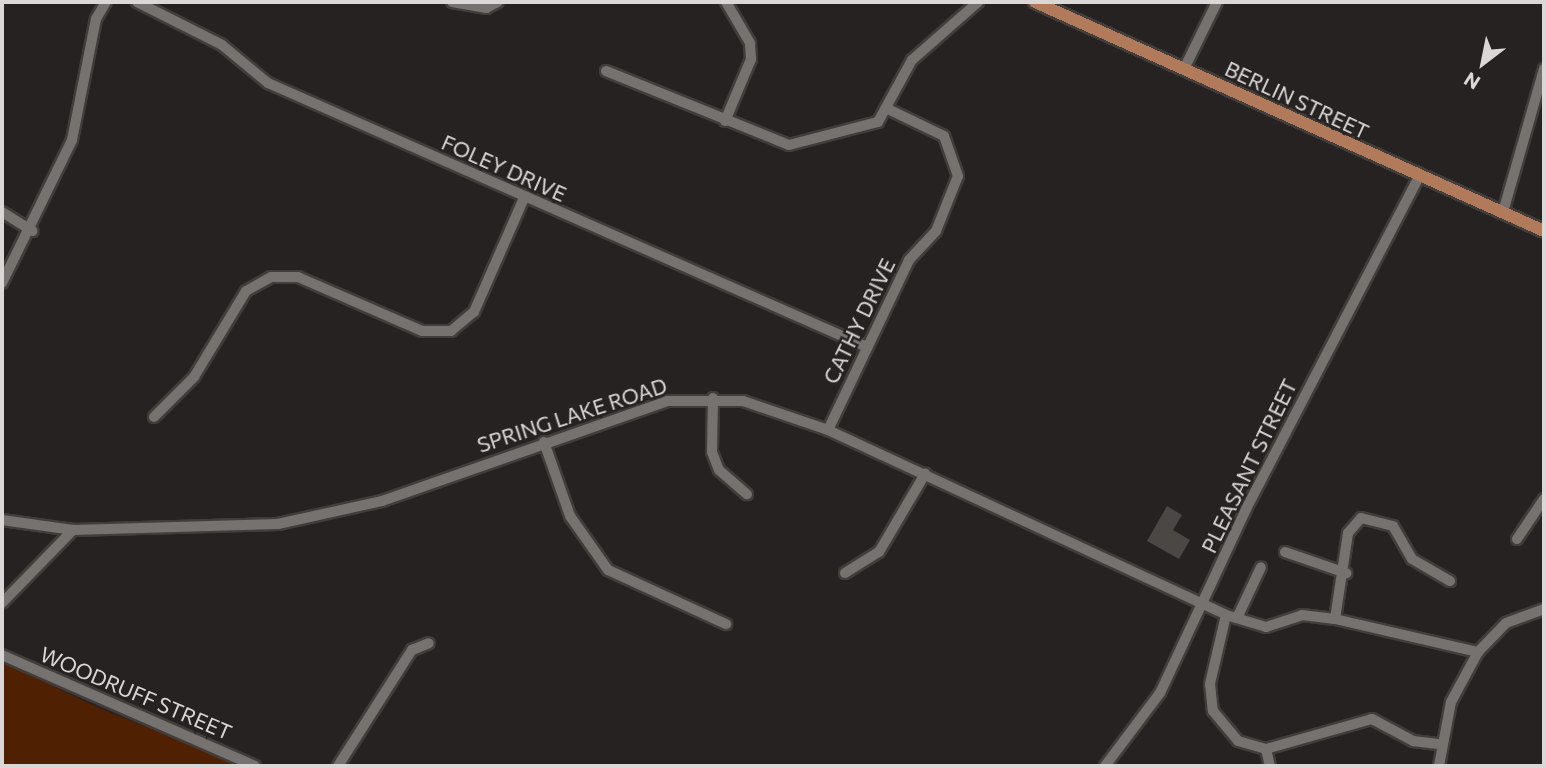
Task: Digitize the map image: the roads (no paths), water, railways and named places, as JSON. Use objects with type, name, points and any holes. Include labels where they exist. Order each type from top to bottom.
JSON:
[{"type":"main road","name":"BERLIN STREET","points":[[1035,2],[1544,231]]},
{"type":"street","points":[[2,283],[32,231],[72,140],[96,19],[106,2]]},
{"type":"street","name":"FOLEY DRIVE","points":[[138,2],[222,45],[268,83],[867,347]]},
{"type":"street","points":[[452,2],[486,8],[498,2]]},
{"type":"street","points":[[725,121],[751,59],[750,43],[726,2]]},
{"type":"street","points":[[606,71],[789,145],[863,130],[890,110],[912,60],[978,2]]},
{"type":"street","points":[[1184,69],[1217,2]]},
{"type":"street","points":[[1503,212],[1544,69]]},
{"type":"street","name":"CATHY DRIVE","points":[[828,430],[909,260],[936,231],[958,176],[944,136],[890,110]]},
{"type":"street","name":"PLEASANT STREET","points":[[1105,766],[1160,693],[1419,177]]},
{"type":"street","points":[[153,417],[194,377],[246,291],[271,276],[298,277],[422,331],[451,331],[474,312],[524,198]]},
{"type":"street","points":[[2,212],[32,231]]},
{"type":"street","points":[[713,398],[712,452],[719,470],[747,494]]},
{"type":"street","name":"SPRING LAKE ROAD","points":[[2,520],[73,530],[278,524],[382,501],[667,401],[713,398],[777,409],[828,430],[1226,615],[1266,627],[1303,615],[1335,619],[1478,652]]},
{"type":"street","points":[[544,442],[570,516],[608,570],[726,624]]},
{"type":"street","points":[[845,573],[879,552],[925,474]]},
{"type":"street","points":[[1517,539],[1544,499]]},
{"type":"street","points":[[1335,619],[1346,573],[1348,533],[1361,518],[1392,526],[1412,559],[1450,581]]},
{"type":"street","points":[[2,603],[73,530]]},
{"type":"street","points":[[1285,552],[1346,573]]},
{"type":"street","points":[[1237,618],[1261,567]]},
{"type":"street","points":[[1438,766],[1438,744],[1451,702],[1478,652],[1506,623],[1544,609]]},
{"type":"street","points":[[1226,615],[1210,684],[1213,711],[1238,741],[1266,748],[1372,719],[1413,741],[1438,744]]},
{"type":"street","points":[[338,766],[412,650],[429,643]]},
{"type":"street","name":"WOODRUFF STREET","points":[[2,655],[255,766]]},
{"type":"street","points":[[1266,748],[1270,766]]}]
